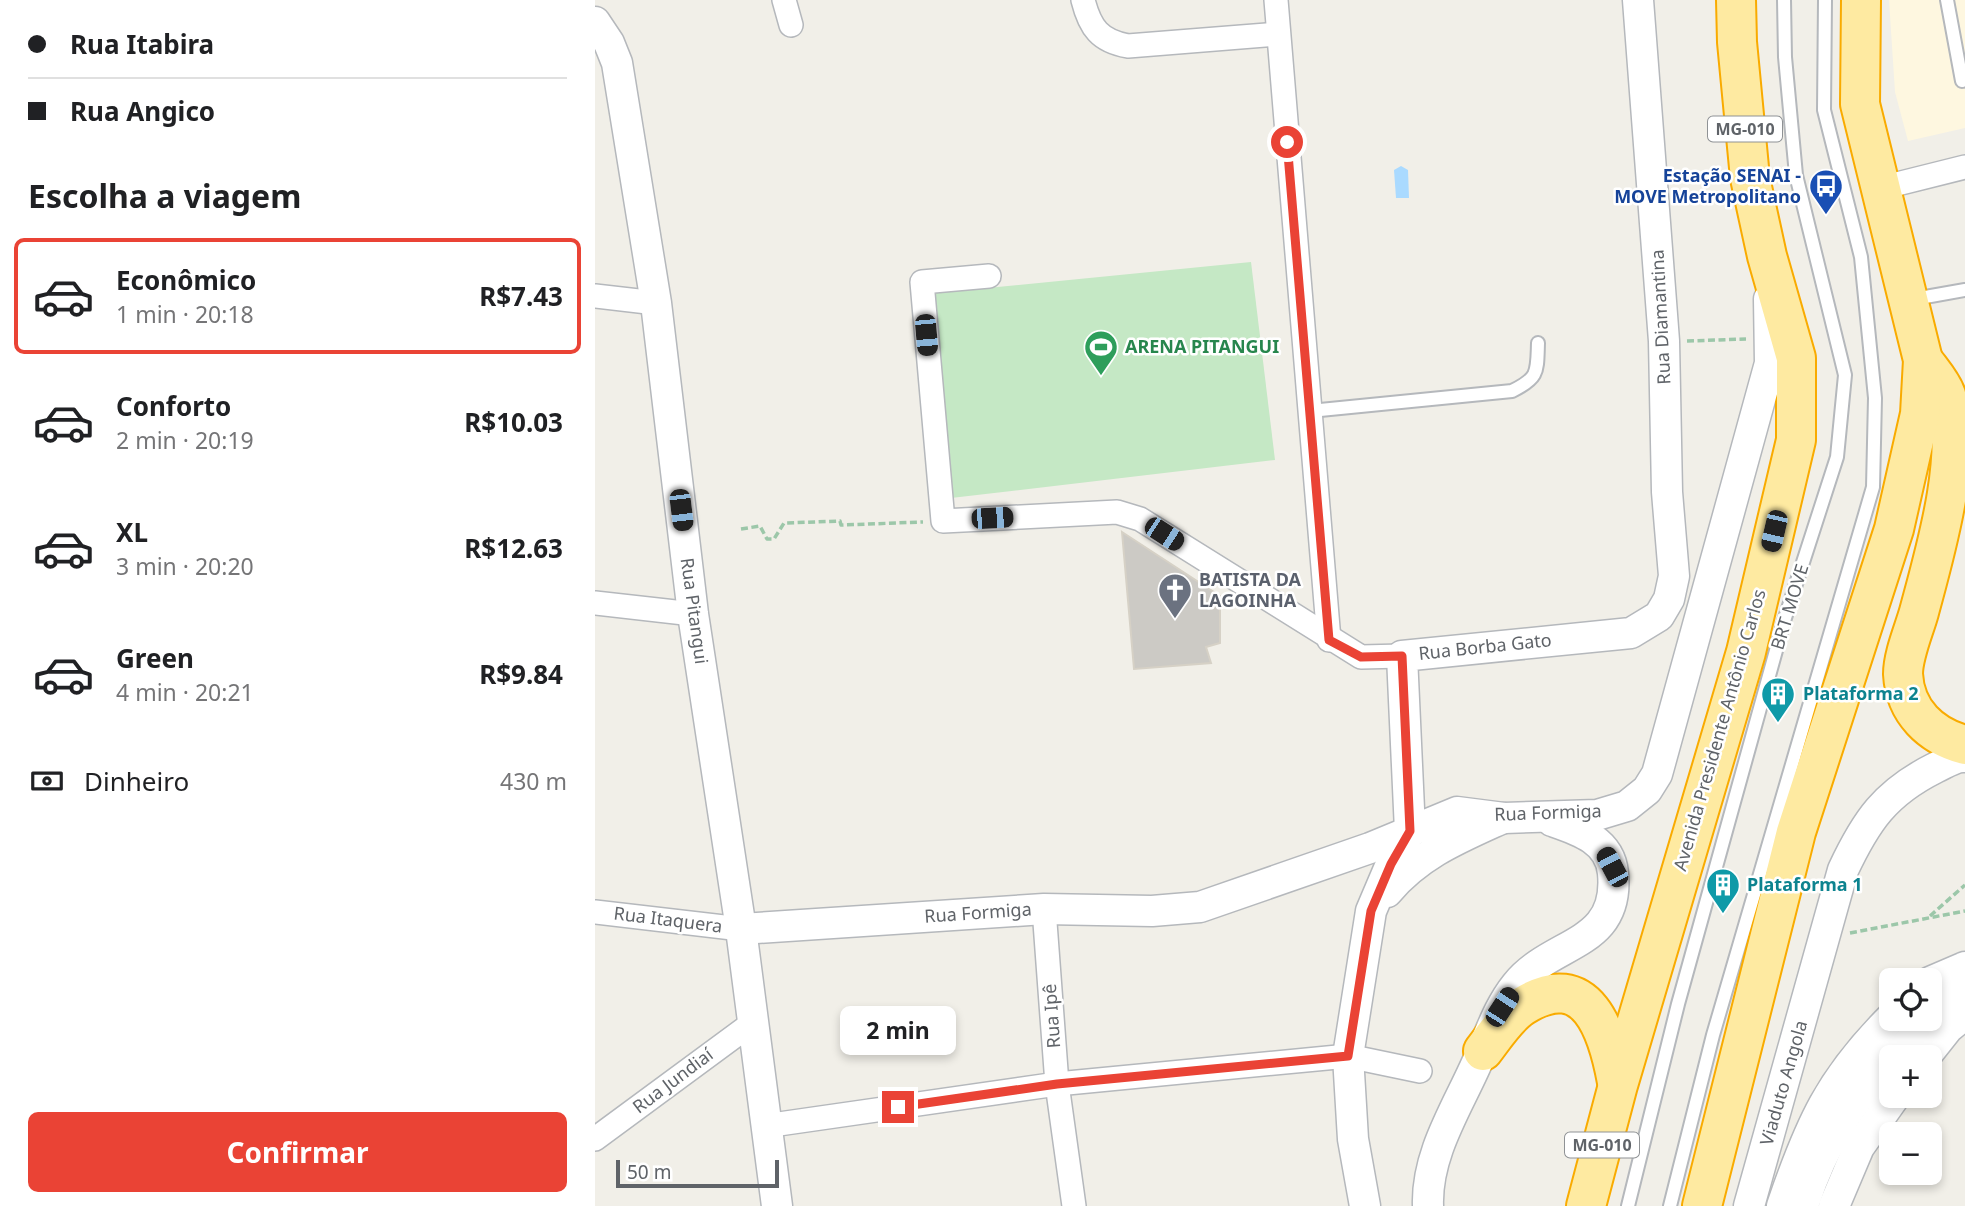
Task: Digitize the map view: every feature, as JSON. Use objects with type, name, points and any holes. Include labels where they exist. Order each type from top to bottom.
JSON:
[{"type":"highway","name":"Avenida Presidente Antônio Carlos","points":[[1586,1206],[1618,1085],[1746,652],[1796,440],[1796,358],[1767,256],[1750,177],[1737,42],[1736,0]]},
{"type":"highway","points":[[1702,1206],[1796,832],[1894,529],[1920,414],[1923,360],[1860,104],[1861,0]]},
{"type":"highway","points":[[1923,360],[1950,392],[1952,427],[1939,540],[1903,672],[1909,700],[1920,719],[1935,734],[1965,746]]},
{"type":"highway","points":[[1483,1051],[1520,1007],[1551,994],[1572,996],[1588,1006],[1599,1020],[1609,1041],[1618,1085]]},
{"type":"street","points":[[784,0],[791,25]]},
{"type":"street","points":[[1083,0],[1091,25],[1099,35],[1111,43],[1128,46],[1278,34]]},
{"type":"street","points":[[1276,0],[1329,640]]},
{"type":"street","name":"Rua Diamantina","points":[[1638,0],[1664,341],[1667,492],[1674,576],[1669,599],[1659,616],[1647,624]]},
{"type":"street","name":"Rua Pitangui","points":[[595,22],[609,43],[617,63],[656,303],[694,614],[741,929],[751,1024],[778,1206]]},
{"type":"street","points":[[1881,188],[1965,167]]},
{"type":"street","name":"Rua Formiga","points":[[741,929],[1044,909],[1152,911],[1200,907],[1457,812],[1504,818],[1597,815],[1627,806],[1647,790],[1657,774],[1770,363],[1767,256]]},
{"type":"street","points":[[943,521],[922,282],[989,276]]},
{"type":"street","points":[[595,296],[656,303]]},
{"type":"street","name":"Rua Borba Gato","points":[[943,521],[1117,512],[1140,519],[1329,640],[1361,657],[1402,656],[1631,633],[1647,624]]},
{"type":"street","points":[[595,603],[694,614]]},
{"type":"street","points":[[1365,1206],[1353,1139],[1348,1056],[1371,911],[1391,864],[1410,831],[1402,656]]},
{"type":"street","name":"Viaduto Angola","points":[[1749,1206],[1843,870],[1861,832],[1886,799],[1918,776],[1965,757]]},
{"type":"street","points":[[1408,759],[1441,803],[1457,812]]},
{"type":"street","points":[[1428,1206],[1434,1162],[1490,1029],[1518,983],[1542,963],[1594,931],[1608,916],[1615,895],[1612,867],[1602,847],[1587,834],[1538,816]]},
{"type":"street","points":[[1371,911],[1401,876],[1440,846],[1504,818]]},
{"type":"street","name":"Rua Ipê","points":[[1044,909],[1057,1084],[1074,1206]]},
{"type":"street","name":"Rua Itaquera","points":[[595,912],[741,929]]},
{"type":"street","points":[[1935,1045],[1948,1028],[1954,995],[1965,967]]},
{"type":"street","points":[[1905,1045],[1954,995]]},
{"type":"street","name":"Rua Jundiaí","points":[[595,1139],[751,1024]]},
{"type":"street","points":[[1782,1206],[1816,1115],[1852,1060],[1879,1031]]},
{"type":"street","points":[[765,1126],[1057,1084],[1348,1056],[1420,1071]]},
{"type":"street","points":[[1803,1206],[1819,1163],[1845,1113],[1879,1073]]},
{"type":"street","points":[[1834,1206],[1859,1147],[1887,1108]]},
{"type":"lane","name":"BRT MOVE","points":[[1628,1206],[1678,1004],[1785,618],[1837,457],[1845,375],[1796,175],[1785,57],[1784,0]]},
{"type":"lane","points":[[1669,1206],[1713,1035],[1873,487],[1875,398],[1861,257],[1824,110],[1825,0]]},
{"type":"lane","points":[[1947,0],[1962,81]]},
{"type":"lane","points":[[1908,300],[1965,290]]},
{"type":"lane","points":[[1310,411],[1512,391],[1531,382],[1537,371],[1538,343]]},
{"type":"path","points":[[1664,341],[1770,339]]},
{"type":"path","points":[[740,529],[761,526],[767,539],[775,539],[785,523],[840,521],[841,525],[943,521]]},
{"type":"path","points":[[1928,918],[1965,885]]},
{"type":"path","points":[[1845,934],[1965,911]]},
{"type":"shaded area","points":[[1889,0],[1965,0],[1965,128],[1908,141],[1895,92]]},
{"type":"green space","name":"ARENA PITANGUI","points":[[1251,262],[1275,460],[951,498],[927,294]]},
{"type":"water","points":[[1401,166],[1408,170],[1409,198],[1396,198],[1394,170]]},
{"type":"building","name":"BATISTA DA LAGOINHA","points":[[1122,532],[1220,596],[1220,643],[1206,647],[1211,663],[1134,669]]},
{"type":"place","name":"Estação SENAI - MOVE Metropolitano","points":[[1826,216]]},
{"type":"place","name":"ARENA PITANGUI","points":[[1101,377]]},
{"type":"place","name":"BATISTA DA LAGOINHA","points":[[1175,620]]},
{"type":"place","name":"Plataforma 2","points":[[1778,724]]},
{"type":"place","name":"Plataforma 1","points":[[1723,915]]},
{"type":"route","points":[[898,1107],[1057,1084],[1348,1056],[1371,911],[1391,864],[1410,831],[1404,681],[1402,656],[1371,659],[1361,657],[1329,640],[1287,142]]}]
